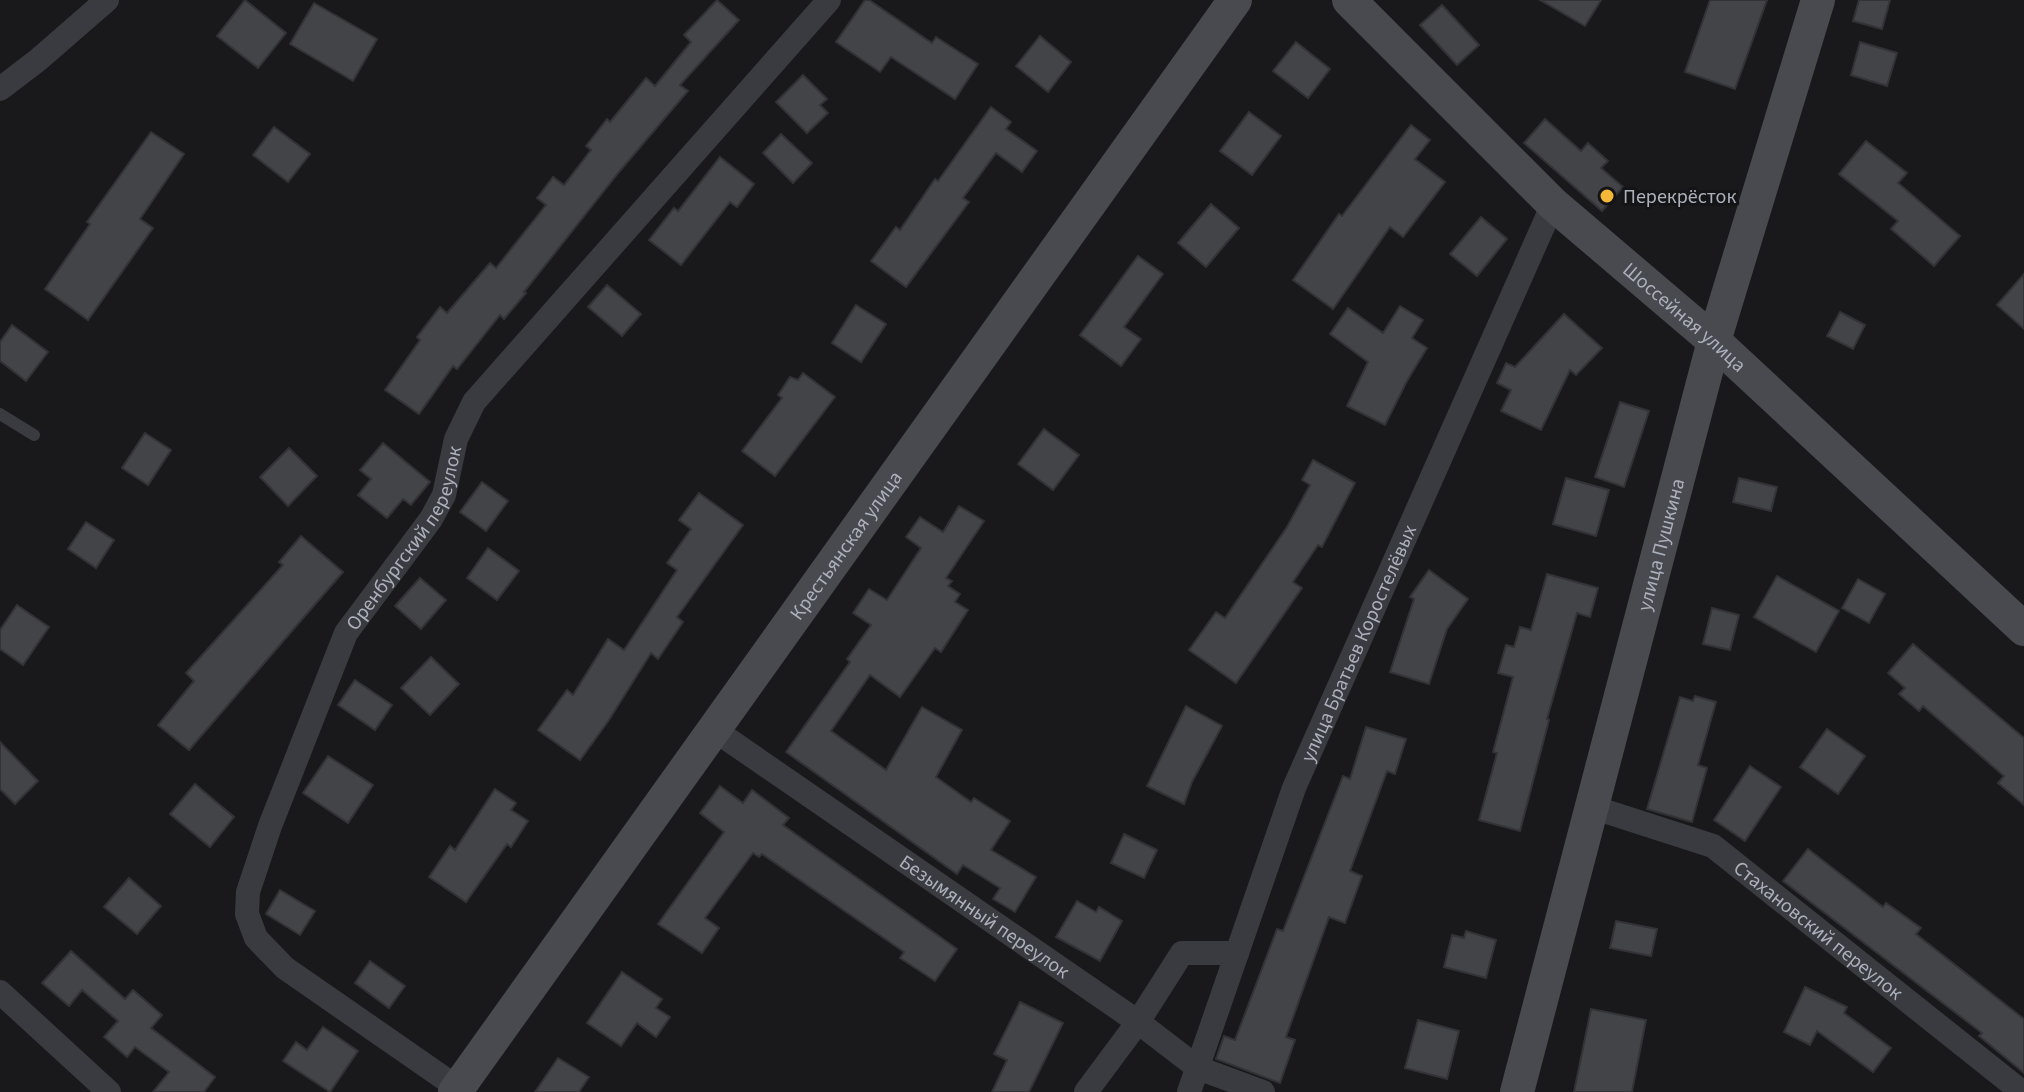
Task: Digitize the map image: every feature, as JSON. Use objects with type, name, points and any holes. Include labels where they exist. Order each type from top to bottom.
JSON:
[{"type":"street","points":[[0,89],[107,0]]},
{"type":"street","name":"Оренбургский переулок","points":[[456,1090],[285,968],[256,938],[247,914],[248,892],[265,840],[346,633],[431,519],[444,495],[456,439],[474,402],[829,0]]},
{"type":"street","name":"Крестьянская улица","points":[[456,1090],[1235,0]]},
{"type":"street","name":"Шоссейная улица","points":[[1349,0],[1553,204],[1714,341],[2024,629]]},
{"type":"street","name":"улица Пушкина","points":[[1517,1092],[1714,341],[1818,0]]},
{"type":"street","name":"улица Братьев Коростелёвых","points":[[1189,1092],[1294,788],[1553,204]]},
{"type":"street","name":"Безымянный переулок","points":[[713,729],[1138,1022],[1198,1068],[1263,1092]]},
{"type":"street","name":"Стахановский переулок","points":[[1592,807],[1713,846],[2022,1092]]},
{"type":"street","points":[[1086,1092],[1138,1022],[1182,953],[1237,953]]},
{"type":"street","points":[[0,992],[109,1092]]},
{"type":"lane","points":[[0,414],[34,435]]},
{"type":"building","points":[[245,0],[286,33],[258,68],[217,36]]},
{"type":"building","points":[[717,0],[739,20],[680,85],[688,91],[619,172],[504,319],[500,315],[457,369],[453,366],[419,414],[385,390],[420,340],[417,337],[440,307],[447,313],[490,263],[496,268],[546,205],[537,198],[553,177],[564,185],[591,150],[586,146],[607,119],[610,122],[646,78],[655,86],[691,42],[684,35]]},
{"type":"building","points":[[865,0],[932,43],[936,37],[978,64],[955,99],[891,57],[880,72],[836,42]]},
{"type":"building","points":[[1540,0],[1601,0],[1585,26]]},
{"type":"building","points":[[1710,0],[1767,0],[1735,89],[1685,72]]},
{"type":"building","points":[[1859,0],[1890,0],[1882,29],[1853,21]]},
{"type":"building","points":[[314,3],[377,39],[353,81],[290,44]]},
{"type":"building","points":[[1442,5],[1479,45],[1457,65],[1420,25]]},
{"type":"building","points":[[1040,36],[1071,62],[1048,92],[1016,66]]},
{"type":"building","points":[[1296,42],[1330,69],[1308,98],[1273,71]]},
{"type":"building","points":[[1860,42],[1897,53],[1887,86],[1851,75]]},
{"type":"building","points":[[803,75],[827,99],[820,105],[828,113],[807,133],[776,102]]},
{"type":"building","points":[[991,107],[1011,122],[1006,129],[1037,151],[1022,172],[996,153],[963,198],[969,202],[906,287],[871,261],[896,227],[900,230]]},
{"type":"building","points":[[1249,112],[1281,136],[1252,175],[1220,151]]},
{"type":"building","points":[[1545,119],[1581,151],[1588,143],[1608,161],[1601,168],[1623,187],[1602,211],[1524,143]]},
{"type":"building","points":[[1411,125],[1430,140],[1415,159],[1445,182],[1403,237],[1390,227],[1333,309],[1293,280],[1339,214],[1342,216]]},
{"type":"building","points":[[274,127],[310,154],[288,182],[253,155]]},
{"type":"building","points":[[151,132],[184,154],[140,219],[153,228],[88,320],[45,289],[90,224],[87,222]]},
{"type":"building","points":[[781,134],[812,163],[793,183],[763,153]]},
{"type":"building","points":[[1866,141],[1907,173],[1898,183],[1960,236],[1934,266],[1891,229],[1898,221],[1839,174]]},
{"type":"building","points":[[720,157],[754,184],[737,207],[730,202],[681,265],[649,240],[674,208],[678,211]]},
{"type":"building","points":[[1211,204],[1239,228],[1206,267],[1178,243]]},
{"type":"building","points":[[1481,217],[1507,239],[1477,276],[1450,254]]},
{"type":"building","points":[[1138,256],[1163,274],[1124,327],[1141,339],[1121,366],[1080,335]]},
{"type":"building","points":[[2024,274],[2024,329],[1997,305]]},
{"type":"building","points":[[607,285],[641,314],[622,336],[588,307]]},
{"type":"building","points":[[856,305],[886,324],[861,362],[832,343]]},
{"type":"building","points":[[1400,306],[1423,320],[1412,338],[1427,348],[1385,425],[1347,406],[1368,362],[1330,334],[1348,308],[1383,333]]},
{"type":"building","points":[[1840,312],[1865,325],[1853,349],[1827,336]]},
{"type":"building","points":[[1564,314],[1602,348],[1576,375],[1570,370],[1541,430],[1501,411],[1511,390],[1497,383],[1506,363],[1515,367]]},
{"type":"building","points":[[12,325],[48,352],[26,381],[0,361],[0,342]]},
{"type":"building","points":[[803,373],[835,397],[775,476],[742,451],[782,398],[778,395],[790,377],[798,380]]},
{"type":"building","points":[[1620,402],[1649,411],[1624,487],[1595,477]]},
{"type":"building","points":[[1044,429],[1079,455],[1053,490],[1018,464]]},
{"type":"building","points":[[145,433],[171,450],[148,485],[122,468]]},
{"type":"building","points":[[383,443],[430,482],[411,505],[403,499],[387,518],[358,495],[371,479],[360,470]]},
{"type":"building","points":[[289,448],[317,476],[288,506],[260,477]]},
{"type":"building","points":[[1313,460],[1355,483],[1322,547],[1318,545],[1293,582],[1302,588],[1236,683],[1189,650],[1216,612],[1225,618],[1287,527],[1310,485],[1302,480]]},
{"type":"building","points":[[1566,478],[1609,490],[1596,536],[1553,524]]},
{"type":"building","points":[[1739,478],[1777,487],[1771,511],[1733,502]]},
{"type":"building","points":[[482,482],[508,501],[486,531],[460,512]]},
{"type":"building","points":[[699,493],[743,525],[677,617],[683,622],[658,659],[651,653],[580,760],[538,730],[567,690],[573,695],[608,639],[624,650],[677,570],[667,563],[691,529],[679,520]]},
{"type":"building","points":[[959,506],[984,521],[946,578],[952,581],[948,586],[960,594],[955,602],[968,610],[941,652],[935,648],[900,697],[870,675],[831,731],[886,770],[922,707],[962,730],[936,777],[971,802],[974,798],[1010,821],[991,850],[1036,877],[1015,912],[993,899],[1000,888],[963,865],[957,874],[786,752],[850,662],[847,659],[871,625],[853,613],[869,589],[887,600],[921,548],[906,537],[920,517],[943,532]]},
{"type":"building","points":[[86,522],[114,540],[96,568],[68,549]]},
{"type":"building","points":[[301,536],[343,572],[189,750],[158,725],[194,681],[186,673],[283,565],[279,562]]},
{"type":"building","points":[[488,548],[519,571],[497,600],[467,578]]},
{"type":"building","points":[[1429,570],[1468,599],[1447,629],[1429,684],[1390,672],[1414,599],[1410,597]]},
{"type":"building","points":[[1547,574],[1598,588],[1590,617],[1577,613],[1520,831],[1479,820],[1513,677],[1498,673],[1506,645],[1514,647],[1520,627],[1531,630]]},
{"type":"building","points":[[1777,576],[1839,611],[1816,652],[1754,617]]},
{"type":"building","points":[[420,578],[446,600],[421,629],[395,606]]},
{"type":"building","points":[[1858,579],[1885,594],[1869,623],[1842,608]]},
{"type":"building","points":[[17,605],[49,627],[23,665],[0,649],[0,630]]},
{"type":"building","points":[[1712,608],[1739,615],[1730,650],[1703,644]]},
{"type":"building","points":[[1913,644],[2024,738],[2024,805],[1998,783],[2004,776],[1923,706],[1919,711],[1899,694],[1905,688],[1888,673]]},
{"type":"building","points":[[431,657],[459,684],[430,715],[401,688]]},
{"type":"building","points":[[355,680],[392,705],[375,730],[338,705]]},
{"type":"building","points":[[1695,696],[1716,702],[1698,765],[1707,768],[1692,822],[1647,809],[1680,697],[1693,701]]},
{"type":"building","points":[[1186,706],[1222,726],[1192,782],[1184,804],[1147,786]]},
{"type":"building","points":[[1366,727],[1406,739],[1395,774],[1387,771],[1350,871],[1362,876],[1345,923],[1329,917],[1286,1037],[1295,1040],[1280,1083],[1216,1059],[1224,1036],[1235,1040],[1277,929],[1283,931],[1343,776],[1350,779]]},
{"type":"building","points":[[1827,729],[1865,756],[1838,794],[1800,767]]},
{"type":"building","points":[[0,742],[38,781],[15,804],[0,789]]},
{"type":"building","points":[[328,756],[373,785],[348,823],[303,793]]},
{"type":"building","points":[[1750,766],[1781,787],[1745,841],[1714,820]]},
{"type":"building","points":[[195,784],[234,817],[210,847],[170,814]]},
{"type":"building","points":[[720,786],[743,803],[752,790],[789,818],[783,825],[957,949],[935,981],[900,958],[904,952],[762,854],[759,857],[753,853],[705,918],[719,928],[702,953],[658,924],[724,832],[700,813]]},
{"type":"building","points":[[495,789],[516,803],[511,810],[528,821],[511,847],[507,844],[466,902],[429,877],[450,846],[455,850]]},
{"type":"building","points":[[1124,834],[1157,850],[1144,878],[1111,863]]},
{"type":"building","points":[[1808,849],[1883,907],[1886,903],[1921,928],[1916,934],[2024,1019],[2024,1073],[1979,1036],[1982,1033],[1783,881]]},
{"type":"building","points":[[129,878],[161,906],[137,934],[104,907]]},
{"type":"building","points":[[280,890],[315,911],[300,935],[266,914]]},
{"type":"building","points":[[1077,901],[1096,912],[1099,907],[1122,921],[1100,961],[1056,937]]},
{"type":"building","points":[[1616,921],[1657,929],[1651,956],[1610,948]]},
{"type":"building","points":[[1466,931],[1496,940],[1486,978],[1444,967],[1452,935],[1464,938]]},
{"type":"building","points":[[71,951],[125,999],[133,990],[162,1015],[151,1028],[215,1077],[204,1092],[153,1092],[169,1072],[135,1047],[127,1057],[104,1037],[118,1021],[82,990],[69,1006],[42,983]]},
{"type":"building","points":[[370,961],[405,986],[389,1008],[355,983]]},
{"type":"building","points":[[622,972],[662,999],[656,1008],[670,1017],[656,1037],[637,1023],[621,1046],[587,1023]]},
{"type":"building","points":[[1805,987],[1847,1007],[1844,1013],[1891,1048],[1873,1072],[1817,1031],[1810,1045],[1784,1032]]},
{"type":"building","points":[[1020,1002],[1063,1023],[1029,1092],[992,1092],[1007,1060],[994,1054]]},
{"type":"building","points":[[1591,1009],[1646,1020],[1632,1092],[1574,1092]]},
{"type":"building","points":[[1418,1020],[1459,1031],[1447,1079],[1405,1068]]},
{"type":"building","points":[[323,1027],[358,1051],[330,1092],[283,1061],[296,1042],[307,1050]]},
{"type":"building","points":[[558,1058],[589,1077],[579,1092],[535,1092]]},
{"type":"place","name":"Перекрёсток","points":[[1607,196]]}]
